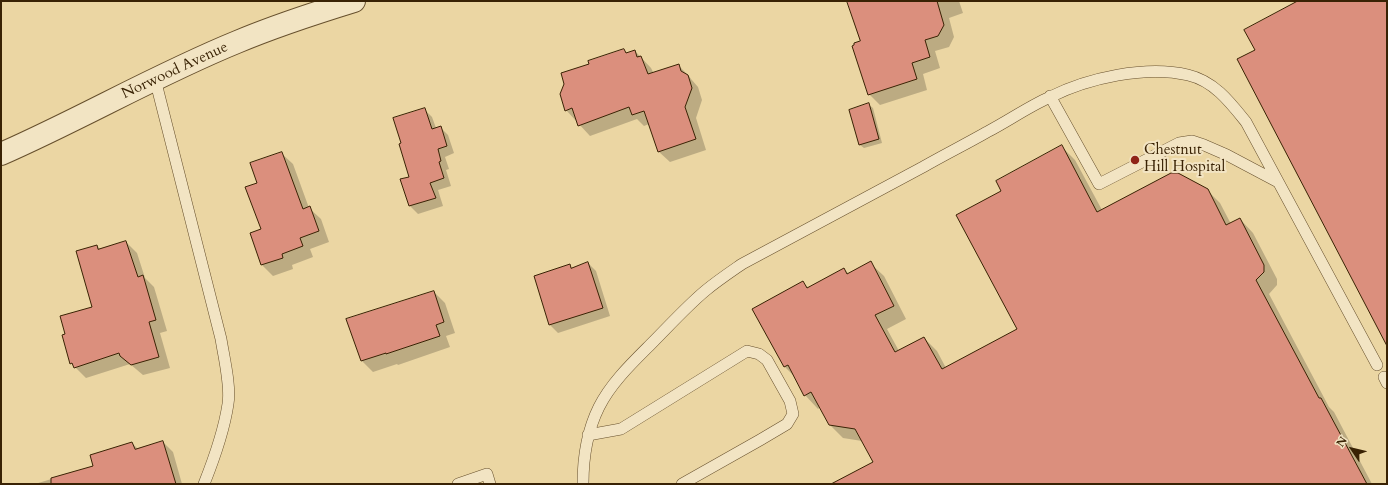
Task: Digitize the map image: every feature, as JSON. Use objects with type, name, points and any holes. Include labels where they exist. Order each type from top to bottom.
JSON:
[{"type":"street","name":"Norwood Avenue","points":[[1,154],[34,140],[155,80],[237,42],[306,15],[354,1]]},
{"type":"lane","points":[[583,484],[583,472],[588,435],[599,407],[613,386],[635,361],[704,291],[721,278],[742,264],[982,135],[1050,96],[1096,80],[1120,75],[1141,72],[1165,72],[1189,75],[1207,82],[1221,93],[1231,104],[1246,122],[1377,365]]},
{"type":"lane","points":[[155,80],[221,340],[227,374],[228,403],[223,428],[204,484]]},
{"type":"lane","points":[[1050,96],[1099,184],[1179,143],[1192,141],[1227,155],[1278,182]]},
{"type":"lane","points":[[588,435],[621,429],[747,351],[759,354],[767,360],[790,401],[793,414],[787,424],[682,484]]},
{"type":"lane","points":[[458,484],[487,474],[490,484]]},
{"type":"building","points":[[847,1],[937,1],[944,25],[938,36],[925,40],[930,57],[912,63],[917,79],[868,95],[852,46],[854,43],[860,41]]},
{"type":"building","points":[[1298,1],[1387,1],[1387,346],[1237,59],[1255,50],[1244,30]]},
{"type":"building","points":[[624,49],[626,53],[635,50],[637,57],[641,56],[648,74],[679,64],[681,71],[688,75],[692,88],[685,107],[696,139],[658,152],[644,111],[632,115],[629,107],[578,126],[572,108],[565,111],[560,94],[564,84],[561,73],[589,64],[588,61]]},
{"type":"building","points":[[869,103],[879,139],[859,145],[849,110]]},
{"type":"building","points":[[425,108],[432,129],[441,126],[447,146],[438,149],[441,161],[439,162],[444,178],[430,183],[436,198],[409,206],[400,179],[409,177],[393,118]]},
{"type":"building","points":[[1062,145],[1097,212],[1171,173],[1178,173],[1208,189],[1226,225],[1240,218],[1264,265],[1264,272],[1256,280],[1367,484],[831,484],[873,462],[855,429],[829,425],[811,392],[804,396],[788,365],[784,367],[752,309],[803,281],[807,288],[844,268],[847,274],[871,261],[894,306],[875,315],[895,352],[924,337],[942,369],[1017,329],[956,215],[1001,191],[996,181]]},
{"type":"building","points":[[282,152],[303,209],[310,206],[319,231],[300,238],[303,246],[282,254],[283,258],[261,265],[250,233],[261,229],[245,187],[257,183],[250,163]]},
{"type":"building","points":[[126,241],[138,277],[143,275],[156,320],[149,322],[159,357],[131,365],[120,356],[119,353],[74,368],[72,363],[70,364],[62,335],[65,334],[60,316],[92,307],[76,251],[97,245],[98,249]]},
{"type":"building","points":[[588,262],[603,308],[549,325],[534,276],[570,264],[571,268]]},
{"type":"building","points":[[434,291],[444,322],[436,325],[440,336],[361,361],[346,319]]},
{"type":"building","points":[[163,441],[176,484],[51,484],[51,478],[93,466],[90,455],[132,442],[135,449]]},
{"type":"place","name":"Chestnut Hill Hospital","points":[[1135,160]]}]
